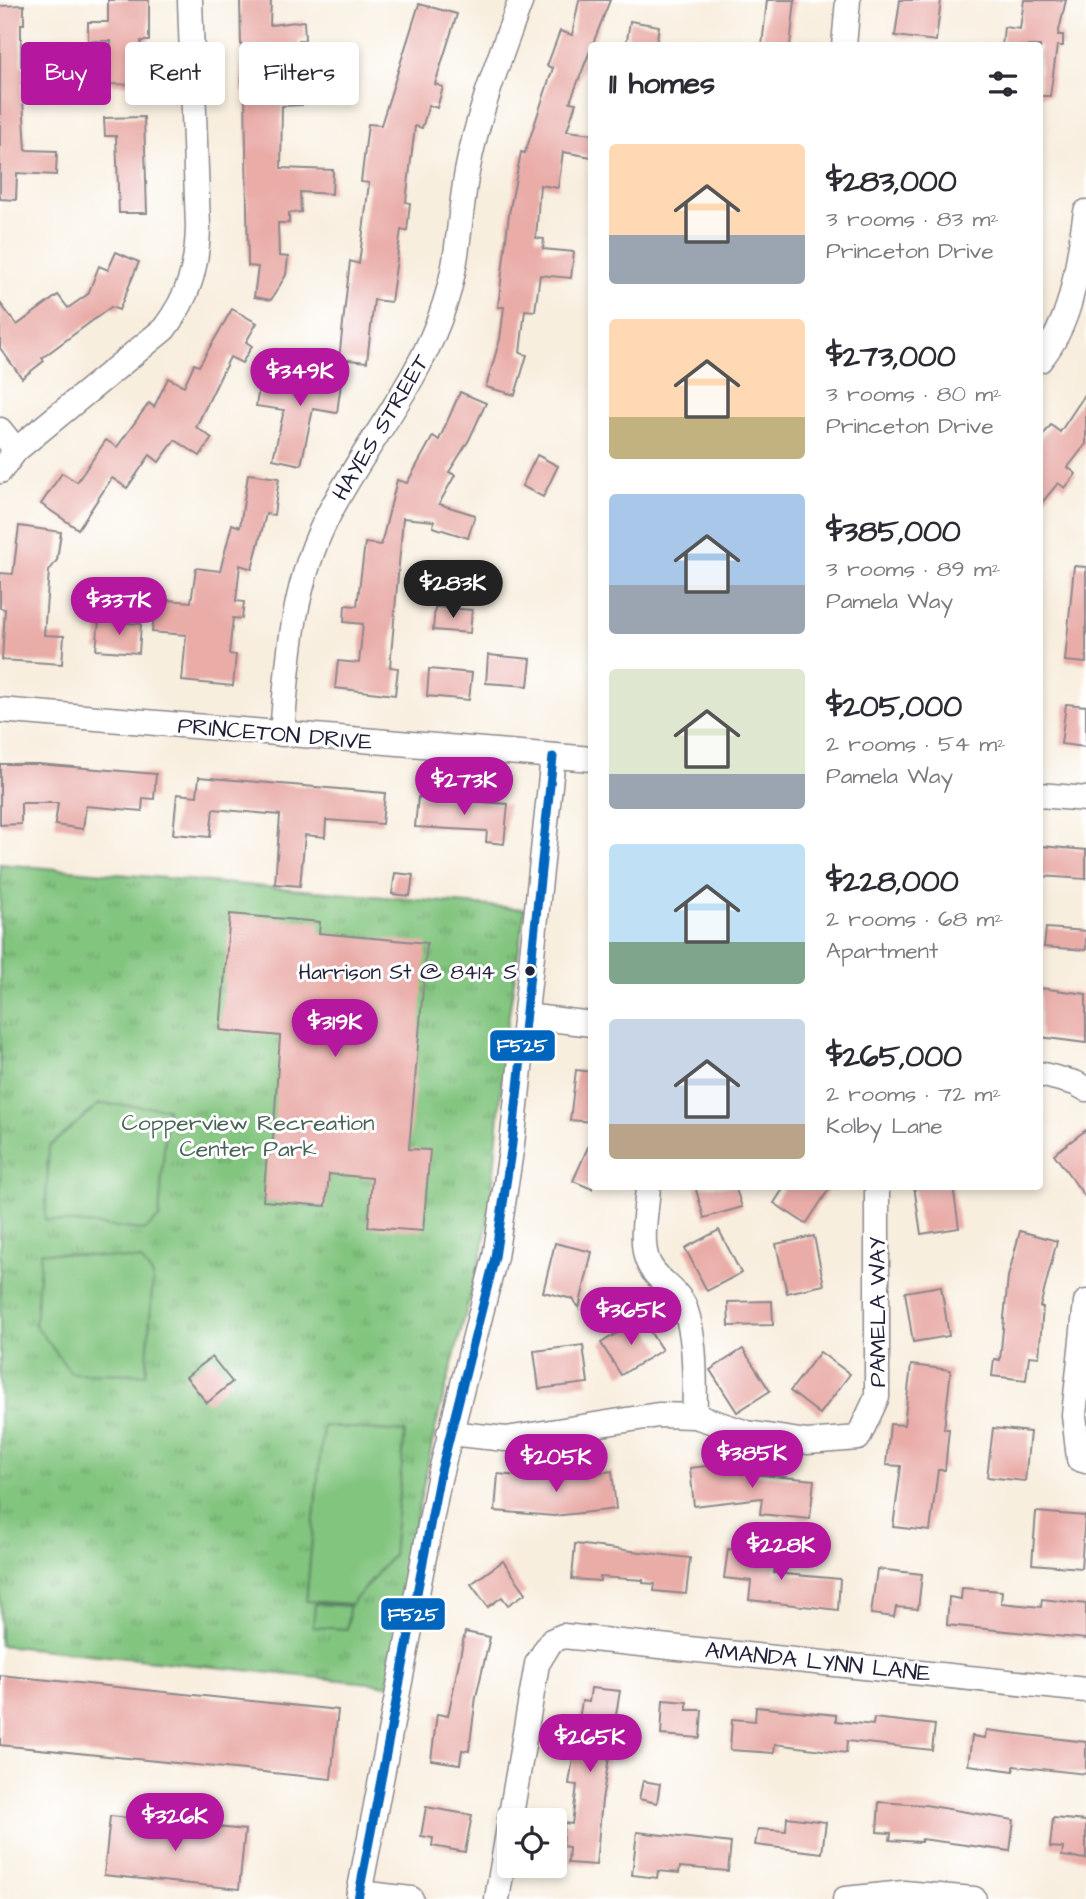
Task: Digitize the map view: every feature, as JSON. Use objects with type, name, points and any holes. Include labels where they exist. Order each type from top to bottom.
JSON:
[{"type":"street","points":[[0,471],[16,450],[164,329],[180,308],[192,282],[197,256],[198,227],[190,0]]},
{"type":"street","name":"HAYES STREET","points":[[282,734],[290,640],[312,549],[350,477],[409,387],[445,304],[455,265],[475,132],[521,0]]},
{"type":"street","points":[[844,42],[848,0]]},
{"type":"street","points":[[1043,356],[1059,334],[1069,307],[1086,212]]},
{"type":"street","points":[[0,430],[16,450]]},
{"type":"street","name":"PRINCETON DRIVE","points":[[0,710],[588,759]]},
{"type":"street","points":[[411,1899],[358,1896],[449,1433],[495,1257],[512,1144],[553,757]]},
{"type":"street","points":[[1043,795],[1086,799]]},
{"type":"street","points":[[525,1016],[588,1024]]},
{"type":"street","points":[[1043,1075],[1086,1089]]},
{"type":"street","points":[[648,1190],[645,1247],[648,1264],[672,1288],[685,1308],[694,1361],[695,1416]]},
{"type":"street","name":"PAMELA WAY","points":[[449,1433],[506,1439],[658,1415],[695,1416],[747,1433],[807,1442],[858,1438],[877,1397],[877,1190]]},
{"type":"street","points":[[1082,1460],[1074,1415],[1086,1302]]},
{"type":"street","name":"AMANDA LYNN LANE","points":[[512,1808],[537,1664],[551,1641],[564,1636],[579,1635],[1086,1690]]},
{"type":"street","points":[[497,1899],[500,1878]]},
{"type":"street","points":[[845,1899],[904,1893],[974,1899]]},
{"type":"green space","name":"Copperview Recreation Center Park","points":[[0,864],[525,909],[506,1034],[492,1194],[483,1248],[437,1421],[409,1553],[388,1685],[0,1645]]},
{"type":"green space","points":[[99,1104],[167,1108],[159,1218],[145,1230],[45,1220],[49,1147]]},
{"type":"green space","points":[[41,1252],[141,1260],[153,1276],[146,1374],[71,1373],[35,1324]]},
{"type":"green space","points":[[323,1426],[405,1432],[393,1555],[351,1604],[306,1601]]},
{"type":"green space","points":[[315,1604],[349,1606],[347,1629],[313,1627]]},
{"type":"building","points":[[108,0],[149,0],[149,41],[125,42],[125,84],[111,84],[111,41],[88,41],[88,22],[108,22]]},
{"type":"building","points":[[240,0],[271,0],[270,25],[304,21],[305,40],[299,42],[241,42]]},
{"type":"building","points":[[579,0],[610,0],[594,42],[588,42],[588,56],[570,102],[576,103],[567,131],[588,134],[588,156],[563,152],[558,188],[540,185],[536,238],[544,239],[543,249],[574,252],[571,278],[540,275],[535,311],[525,310],[520,353],[527,355],[515,395],[486,387],[500,339],[504,307],[498,307],[509,214],[521,152],[525,153],[553,68],[547,66],[560,31],[572,35]]},
{"type":"building","points":[[767,0],[795,0],[790,42],[762,42]]},
{"type":"building","points":[[900,0],[941,0],[936,41],[895,36]]},
{"type":"building","points":[[1024,0],[1066,0],[1058,35],[1063,35],[1063,46],[1057,46],[1050,96],[1043,96],[1043,42],[1002,42],[1004,27],[1020,29]]},
{"type":"building","points":[[419,4],[457,14],[435,84],[443,87],[437,108],[429,105],[422,128],[415,126],[406,202],[410,203],[407,231],[401,230],[391,302],[374,300],[367,362],[339,359],[350,261],[359,264],[369,183],[361,182],[368,124],[381,125]]},
{"type":"building","points":[[24,5],[24,24],[21,24],[21,105],[23,105],[26,150],[57,151],[56,175],[17,173],[16,200],[0,199],[0,6]]},
{"type":"building","points":[[630,21],[659,26],[657,42],[627,42]]},
{"type":"building","points":[[245,105],[302,105],[282,106],[281,168],[333,170],[332,194],[300,192],[301,212],[289,213],[289,223],[278,223],[279,256],[288,257],[286,275],[271,300],[254,297],[258,267],[248,266]]},
{"type":"building","points":[[144,117],[147,213],[119,213],[116,136],[105,136],[104,118]]},
{"type":"building","points":[[116,252],[139,262],[119,310],[111,307],[42,358],[44,361],[22,378],[0,348],[0,303],[17,325],[58,295],[68,308],[88,294],[99,266],[108,270]]},
{"type":"building","points":[[232,309],[257,323],[246,342],[252,346],[242,363],[230,357],[196,427],[212,438],[200,456],[175,440],[159,462],[150,455],[127,488],[112,478],[78,529],[41,504],[62,473],[77,482],[106,440],[117,447],[149,403],[154,407],[168,378],[184,386],[194,364],[199,366]]},
{"type":"building","points":[[291,368],[342,375],[337,413],[313,409],[301,465],[273,459],[284,410],[256,406],[259,387],[283,393]]},
{"type":"building","points":[[460,392],[486,403],[469,440],[449,472],[455,475],[439,504],[475,515],[468,538],[433,527],[434,521],[403,518],[390,667],[398,668],[395,695],[335,688],[338,661],[359,663],[363,624],[344,622],[345,605],[357,606],[365,543],[381,545],[397,480],[407,483],[433,436],[439,440]]},
{"type":"building","points":[[1086,393],[1086,444],[1068,467],[1076,474],[1065,488],[1058,483],[1043,501],[1043,435],[1051,425],[1060,432]]},
{"type":"building","points":[[537,455],[558,466],[543,497],[522,486]]},
{"type":"building","points":[[248,474],[279,478],[274,515],[266,514],[252,569],[240,565],[236,601],[244,602],[242,619],[233,618],[229,654],[236,655],[233,686],[182,681],[186,635],[152,632],[156,599],[191,602],[196,568],[220,571],[232,524],[240,527]]},
{"type":"building","points":[[19,526],[61,532],[57,560],[49,571],[44,635],[64,636],[62,664],[2,660],[5,609],[0,608],[0,573],[13,574]]},
{"type":"building","points":[[1074,566],[1086,567],[1086,663],[1065,661]]},
{"type":"building","points":[[435,607],[472,610],[470,633],[433,630]]},
{"type":"building","points":[[99,621],[141,624],[139,653],[96,650]]},
{"type":"building","points":[[488,655],[531,659],[528,686],[486,683]]},
{"type":"building","points":[[429,669],[472,673],[469,700],[427,696]]},
{"type":"building","points":[[1066,704],[1086,706],[1086,747],[1061,744]]},
{"type":"building","points":[[0,764],[38,764],[156,774],[154,799],[143,798],[142,811],[86,806],[83,829],[55,825],[58,803],[21,803],[21,824],[0,825]]},
{"type":"building","points":[[199,777],[385,793],[382,824],[326,820],[325,837],[305,835],[300,886],[275,884],[280,815],[213,809],[210,837],[173,834],[177,794],[197,796]]},
{"type":"building","points":[[418,797],[508,804],[504,844],[486,842],[487,831],[415,827]]},
{"type":"building","points":[[1043,846],[1086,850],[1086,879],[1043,876]]},
{"type":"building","points":[[395,873],[413,875],[410,896],[392,894]]},
{"type":"building","points":[[230,914],[320,922],[319,933],[427,943],[409,1149],[430,1150],[423,1231],[368,1227],[372,1178],[329,1174],[326,1206],[263,1201],[267,1154],[272,1154],[280,1036],[220,1030]]},
{"type":"building","points":[[1046,928],[1086,931],[1086,950],[1044,947]]},
{"type":"building","points":[[1043,988],[1086,994],[1086,1043],[1043,1037]]},
{"type":"building","points":[[576,1070],[588,1072],[588,1122],[570,1120]]},
{"type":"building","points":[[1086,1130],[1086,1198],[1054,1154]]},
{"type":"building","points":[[588,1147],[588,1187],[573,1181]]},
{"type":"building","points":[[696,1190],[736,1190],[742,1207],[704,1218]]},
{"type":"building","points":[[782,1190],[828,1190],[806,1224],[774,1203]]},
{"type":"building","points":[[915,1190],[954,1190],[959,1228],[921,1234]]},
{"type":"building","points":[[719,1230],[741,1273],[707,1291],[685,1248]]},
{"type":"building","points":[[1020,1231],[1057,1241],[1040,1307],[1043,1307],[1039,1357],[1029,1356],[1026,1380],[992,1376],[994,1359],[1000,1360],[1008,1277]]},
{"type":"building","points":[[814,1236],[824,1285],[787,1293],[776,1244]]},
{"type":"building","points":[[555,1243],[592,1252],[579,1308],[573,1299],[543,1292]]},
{"type":"building","points":[[941,1286],[949,1336],[913,1342],[905,1292]]},
{"type":"building","points":[[772,1301],[773,1325],[729,1326],[728,1302]]},
{"type":"building","points":[[641,1318],[662,1350],[621,1375],[601,1343]]},
{"type":"building","points":[[583,1345],[588,1383],[539,1389],[534,1351]]},
{"type":"building","points":[[743,1349],[770,1391],[737,1412],[710,1370]]},
{"type":"building","points":[[820,1352],[850,1374],[820,1414],[790,1391]]},
{"type":"building","points":[[212,1357],[232,1382],[207,1403],[186,1377]]},
{"type":"building","points":[[911,1365],[951,1370],[944,1429],[949,1429],[945,1470],[938,1470],[930,1531],[893,1527],[901,1466],[886,1465],[890,1424],[904,1425]]},
{"type":"building","points":[[993,1428],[1030,1432],[1025,1481],[987,1477]]},
{"type":"building","points":[[740,1462],[741,1473],[814,1480],[810,1519],[760,1514],[762,1498],[694,1506],[690,1468]]},
{"type":"building","points":[[612,1471],[616,1509],[554,1516],[495,1511],[498,1474],[562,1480],[562,1477]]},
{"type":"building","points":[[1036,1512],[1085,1516],[1081,1568],[1032,1564]]},
{"type":"building","points":[[575,1544],[690,1558],[686,1594],[654,1591],[655,1584],[643,1583],[643,1580],[600,1577],[600,1581],[572,1579]]},
{"type":"building","points":[[728,1549],[776,1555],[774,1573],[840,1579],[838,1610],[749,1600],[751,1581],[724,1578]]},
{"type":"building","points":[[503,1561],[526,1593],[508,1605],[502,1597],[488,1607],[471,1584]]},
{"type":"building","points":[[877,1569],[922,1574],[918,1609],[896,1607],[894,1617],[871,1614]]},
{"type":"building","points":[[962,1588],[1002,1591],[1001,1603],[1041,1607],[1042,1599],[1086,1604],[1086,1639],[947,1625],[949,1597],[961,1599]]},
{"type":"building","points":[[465,1632],[490,1637],[476,1697],[469,1751],[462,1750],[460,1764],[431,1760],[437,1714],[448,1716]]},
{"type":"building","points":[[0,1675],[338,1710],[331,1779],[0,1745]]},
{"type":"building","points":[[591,1688],[620,1691],[602,1800],[596,1865],[568,1863],[567,1847],[567,1823],[572,1824],[577,1785],[569,1784],[582,1701],[589,1702]]},
{"type":"building","points":[[663,1700],[687,1702],[687,1710],[702,1710],[700,1738],[661,1735]]},
{"type":"building","points":[[756,1707],[836,1715],[836,1721],[873,1725],[874,1718],[935,1725],[932,1750],[847,1741],[846,1753],[775,1744],[774,1753],[730,1750],[732,1719],[755,1721]]},
{"type":"building","points":[[986,1730],[1086,1742],[1086,1774],[1014,1766],[1014,1771],[968,1765],[972,1736],[985,1738]]},
{"type":"building","points":[[643,1781],[660,1784],[657,1803],[639,1799]]},
{"type":"building","points":[[879,1802],[925,1805],[1014,1820],[1010,1851],[922,1839],[921,1842],[890,1840],[891,1833],[877,1832]]},
{"type":"building","points":[[426,1807],[472,1815],[465,1852],[432,1846],[433,1838],[421,1836]]},
{"type":"building","points":[[110,1816],[245,1830],[239,1889],[104,1875]]},
{"type":"building","points":[[787,1817],[826,1822],[822,1853],[755,1845],[758,1829],[786,1831]]},
{"type":"building","points":[[1053,1818],[1086,1821],[1086,1859],[1062,1856],[1063,1848],[1050,1847]]},
{"type":"building","points":[[637,1832],[731,1843],[728,1871],[680,1867],[679,1873],[658,1871],[657,1878],[632,1875]]},
{"type":"transit line","name":"F525","points":[[358,1899],[439,1479],[495,1257],[512,1144],[553,757]]},
{"type":"place","name":"Harrison St @ 8414 S","points":[[530,971]]}]
